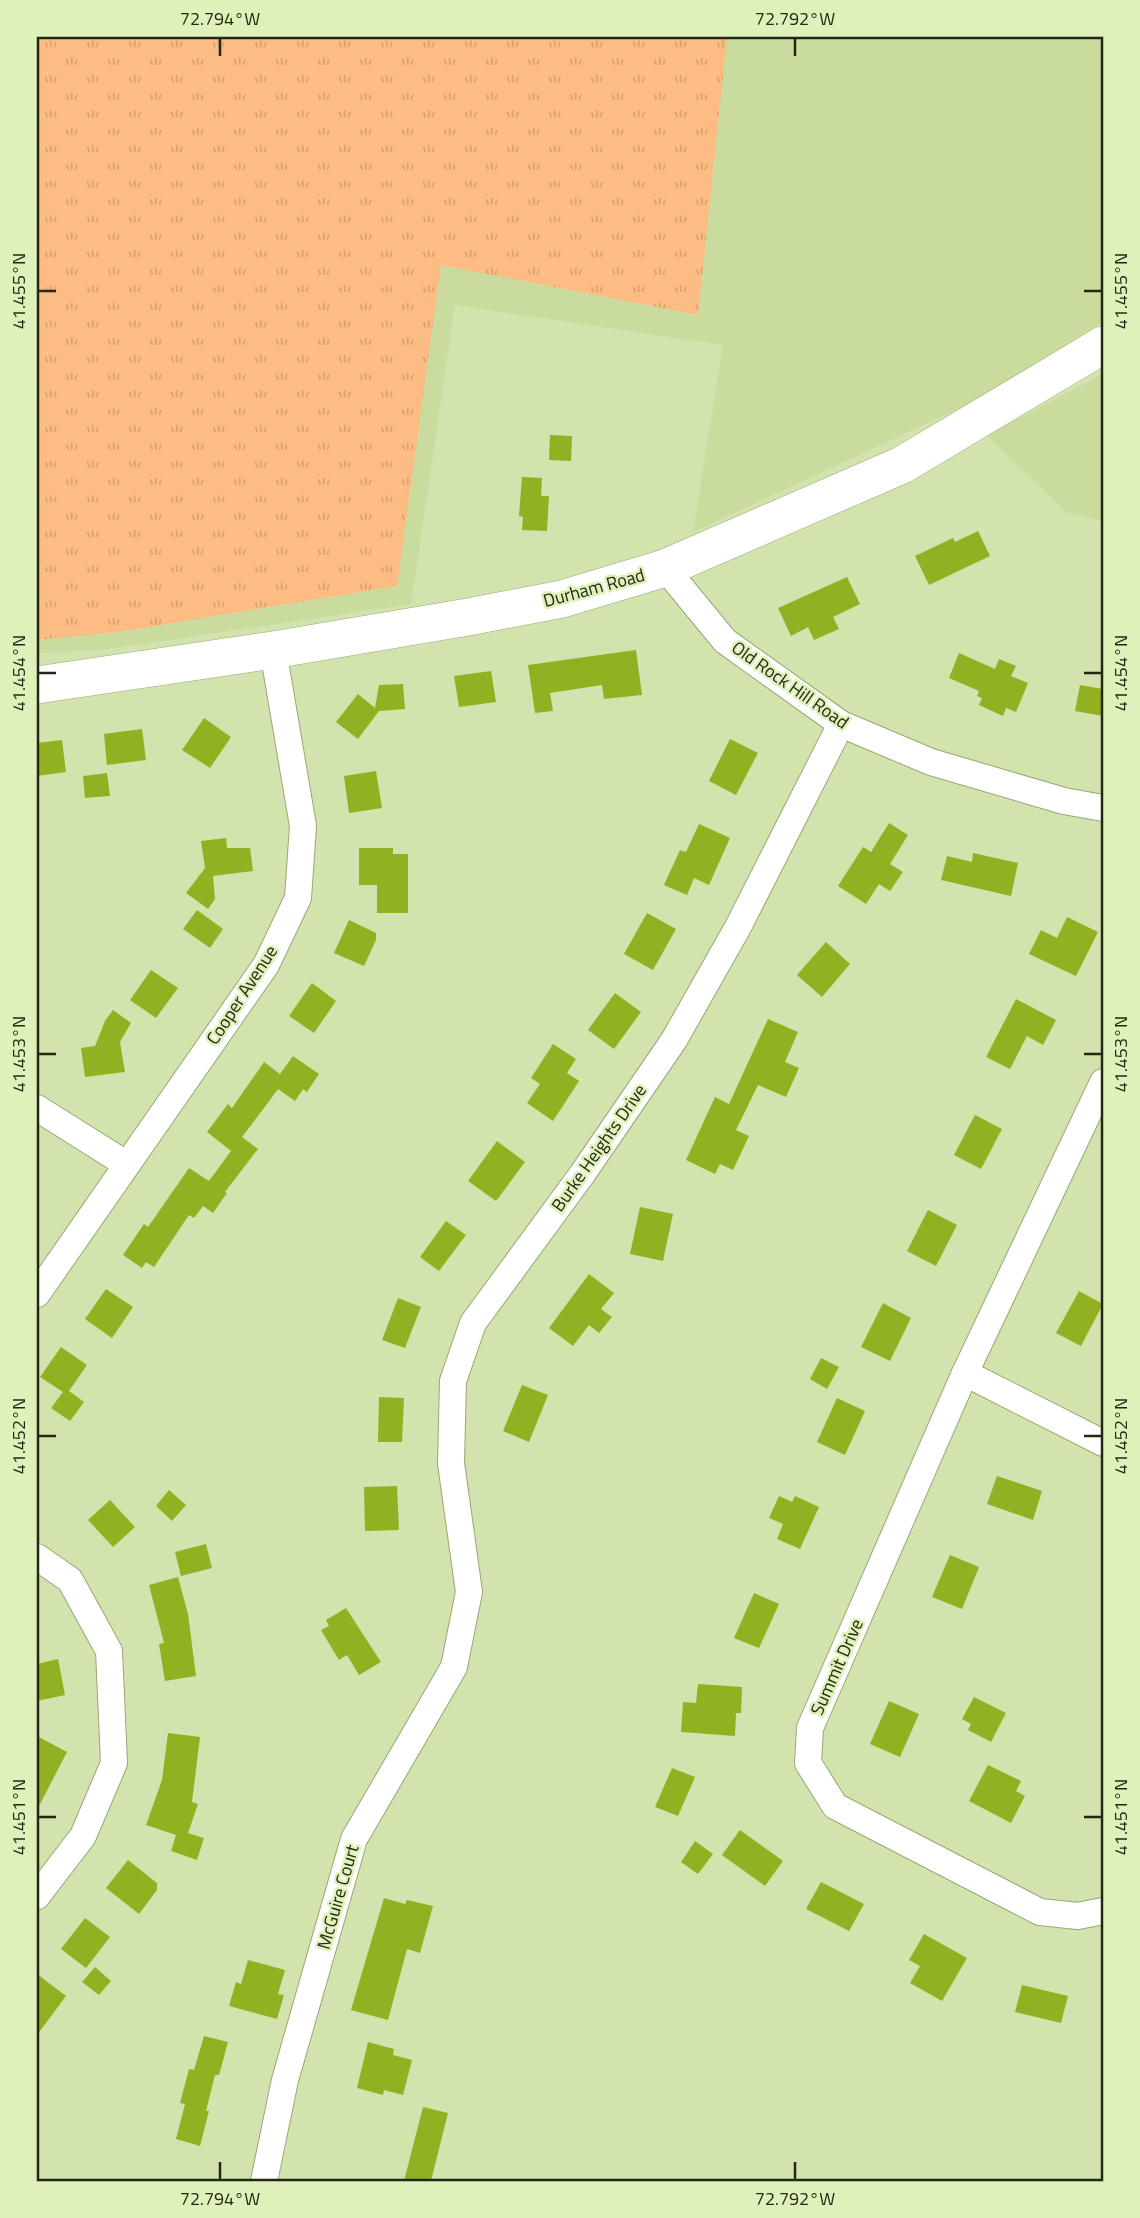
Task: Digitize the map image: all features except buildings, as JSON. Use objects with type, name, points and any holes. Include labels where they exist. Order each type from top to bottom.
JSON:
[{"type":"main road","name":"Durham Road","points":[[37,685],[273,650],[562,599],[665,568],[902,465],[1103,345]]},
{"type":"street","name":"Old Rock Hill Road","points":[[665,568],[726,641],[841,724],[931,762],[1064,800],[1103,808]]},
{"type":"street","name":"Cooper Avenue","points":[[37,1294],[266,965],[298,898],[303,826],[273,650]]},
{"type":"street","name":"Burke Heights Drive","points":[[469,1592],[451,1463],[453,1381],[473,1323],[583,1172],[674,1040],[738,927],[841,724]]},
{"type":"street","name":"Summit Drive","points":[[1103,1082],[965,1373],[810,1728],[808,1763],[835,1806],[1040,1912],[1078,1916],[1103,1911]]},
{"type":"street","points":[[37,1108],[126,1164]]},
{"type":"street","points":[[965,1373],[1103,1443]]},
{"type":"street","points":[[37,1557],[70,1580],[109,1651],[114,1762],[83,1836],[37,1896]]},
{"type":"street","name":"McGuire Court","points":[[264,2181],[285,2080],[354,1839],[454,1667],[469,1592]]},
{"type":"shaded area","points":[[37,37],[1103,37],[1103,321],[1070,346],[960,408],[693,532],[723,345],[455,305],[411,604],[109,649],[37,653]]},
{"type":"shaded area","points":[[1103,374],[1103,521],[1067,513],[987,435]]},
{"type":"green space","points":[[37,37],[727,37],[698,315],[441,265],[397,586],[118,632],[37,640]]}]
